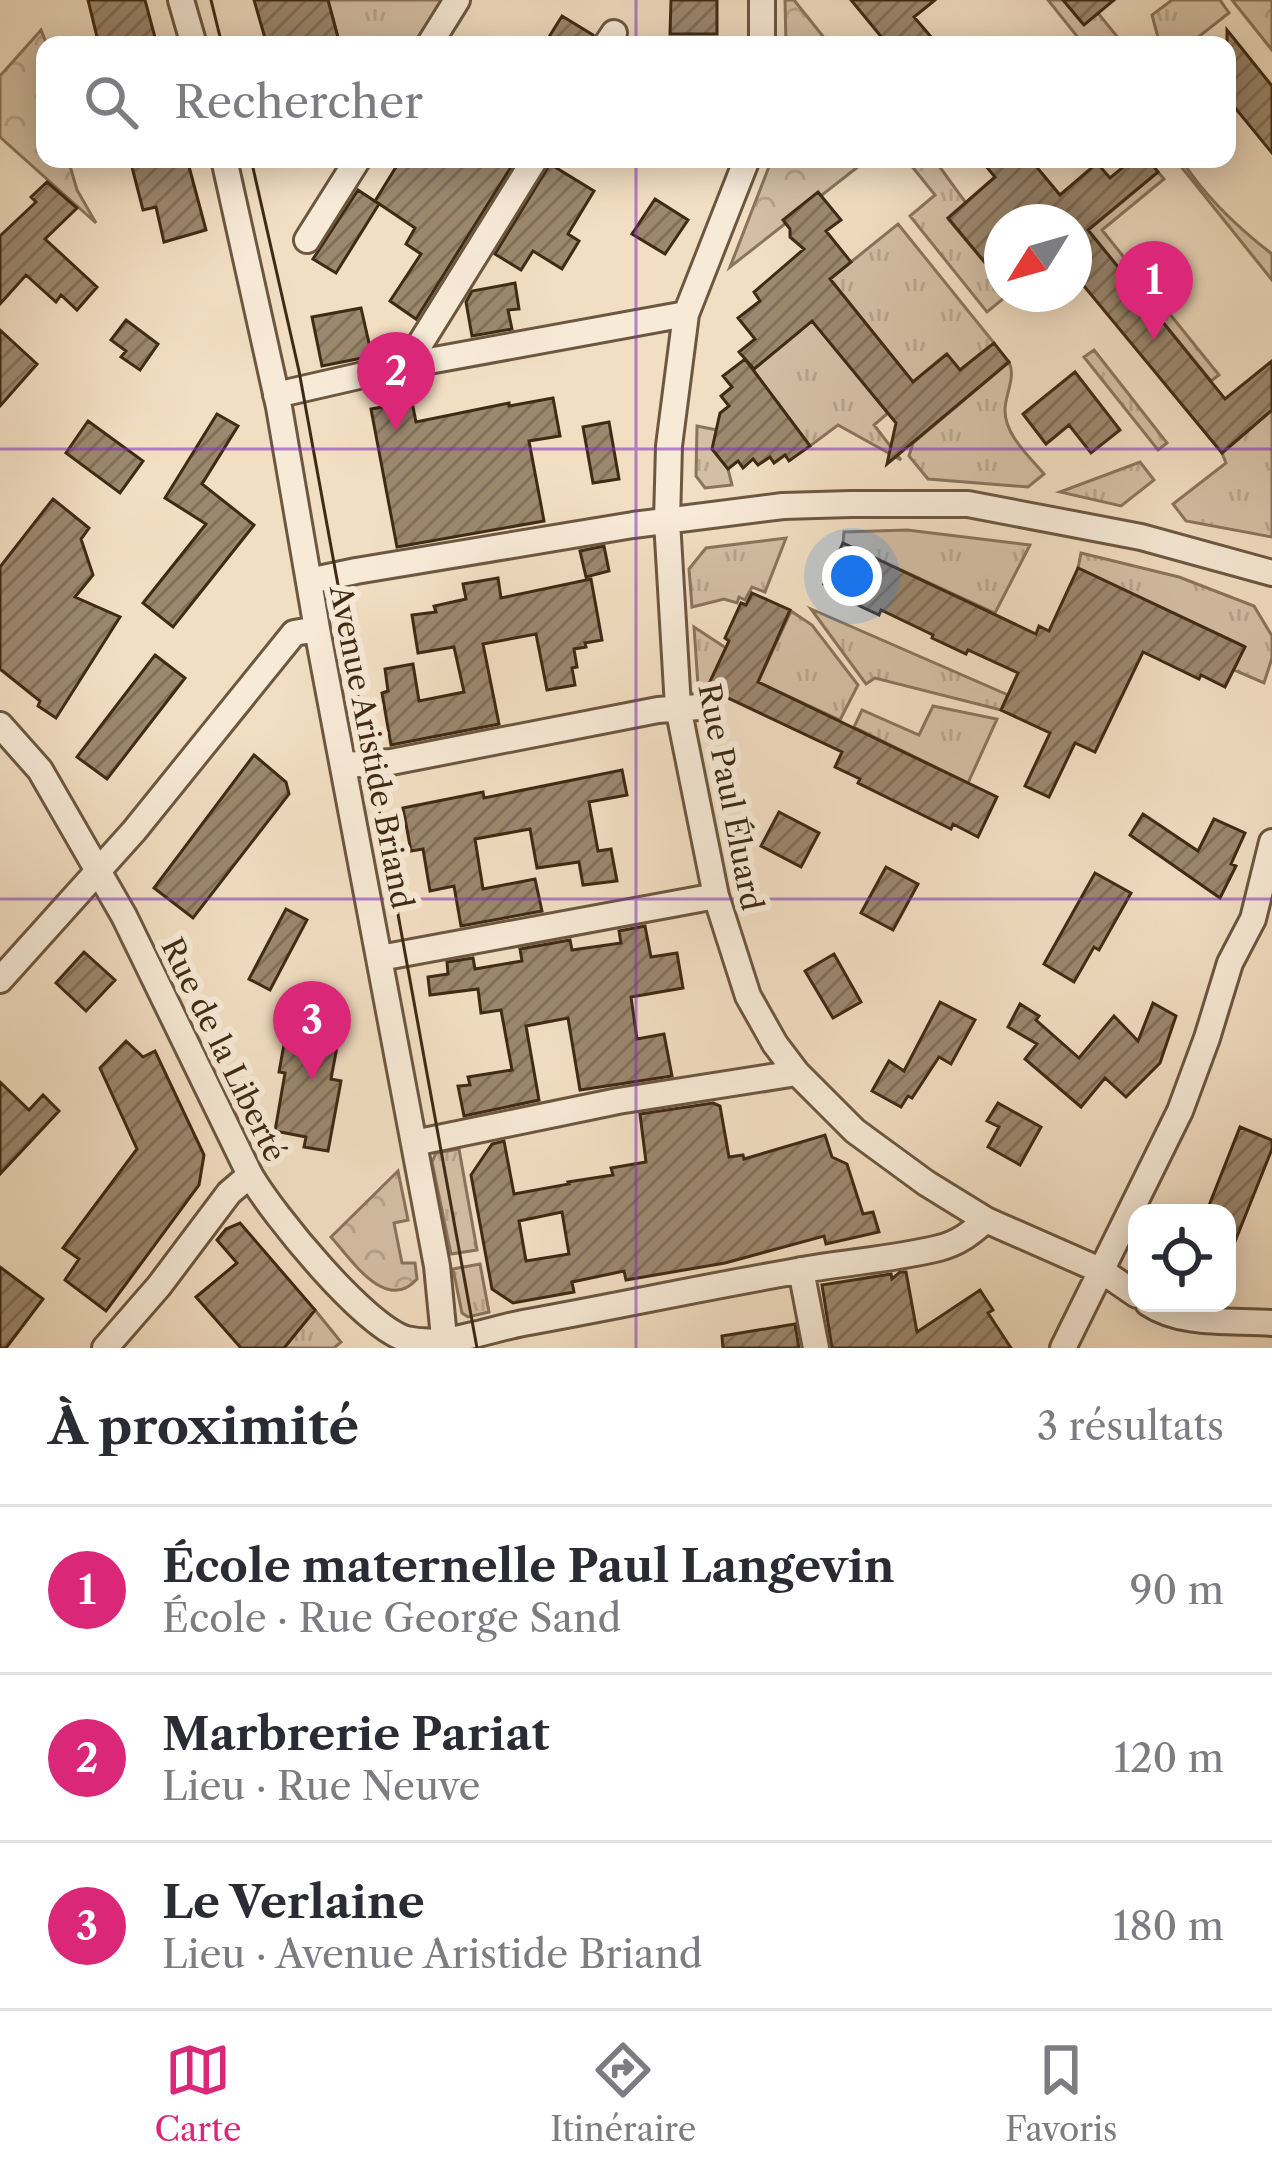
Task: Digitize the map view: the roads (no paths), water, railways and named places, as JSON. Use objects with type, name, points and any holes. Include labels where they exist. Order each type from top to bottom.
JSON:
[{"type":"street","points":[[181,0],[191,36]]},
{"type":"street","points":[[435,36],[457,0]]},
{"type":"street","points":[[762,0],[762,36]]},
{"type":"street","name":"Avenue Aristide Briand","points":[[226,168],[276,394],[437,1266],[445,1345]]},
{"type":"street","points":[[308,240],[352,168]]},
{"type":"street","points":[[407,365],[529,168]]},
{"type":"street","name":"Rue Paul Éluard","points":[[743,168],[686,314],[669,446],[667,521],[716,896],[748,996],[797,1073],[855,1131],[986,1220],[1102,1271],[1128,1288]]},
{"type":"street","points":[[276,394],[686,314]]},
{"type":"street","points":[[309,581],[783,506],[968,504],[1142,537],[1272,573]]},
{"type":"street","points":[[0,980],[134,831],[266,664],[294,633],[316,628]]},
{"type":"street","points":[[344,765],[392,762],[688,707]]},
{"type":"street","name":"Rue de la Liberté","points":[[0,724],[40,770],[98,869],[268,1206],[374,1322],[403,1338],[445,1345]]},
{"type":"street","points":[[1063,1348],[1180,1111],[1230,963],[1253,919],[1272,842]]},
{"type":"street","points":[[380,958],[716,896]]},
{"type":"street","points":[[414,1143],[618,1101],[797,1073]]},
{"type":"street","points":[[105,1348],[229,1193],[250,1175]]},
{"type":"street","points":[[445,1345],[498,1328],[941,1248],[964,1239],[986,1220]]},
{"type":"street","points":[[801,1270],[816,1348]]},
{"type":"street","points":[[1164,1312],[1184,1318],[1272,1324]]},
{"type":"tram line","points":[[211,0],[220,36]]},
{"type":"tram line","points":[[253,168],[299,371],[477,1348]]},
{"type":"place","name":"École maternelle Paul Langevin","points":[[1154,340]]},
{"type":"place","name":"Marbrerie Pariat","points":[[396,431]]},
{"type":"place","name":"Le Verlaine","points":[[312,1080]]}]
